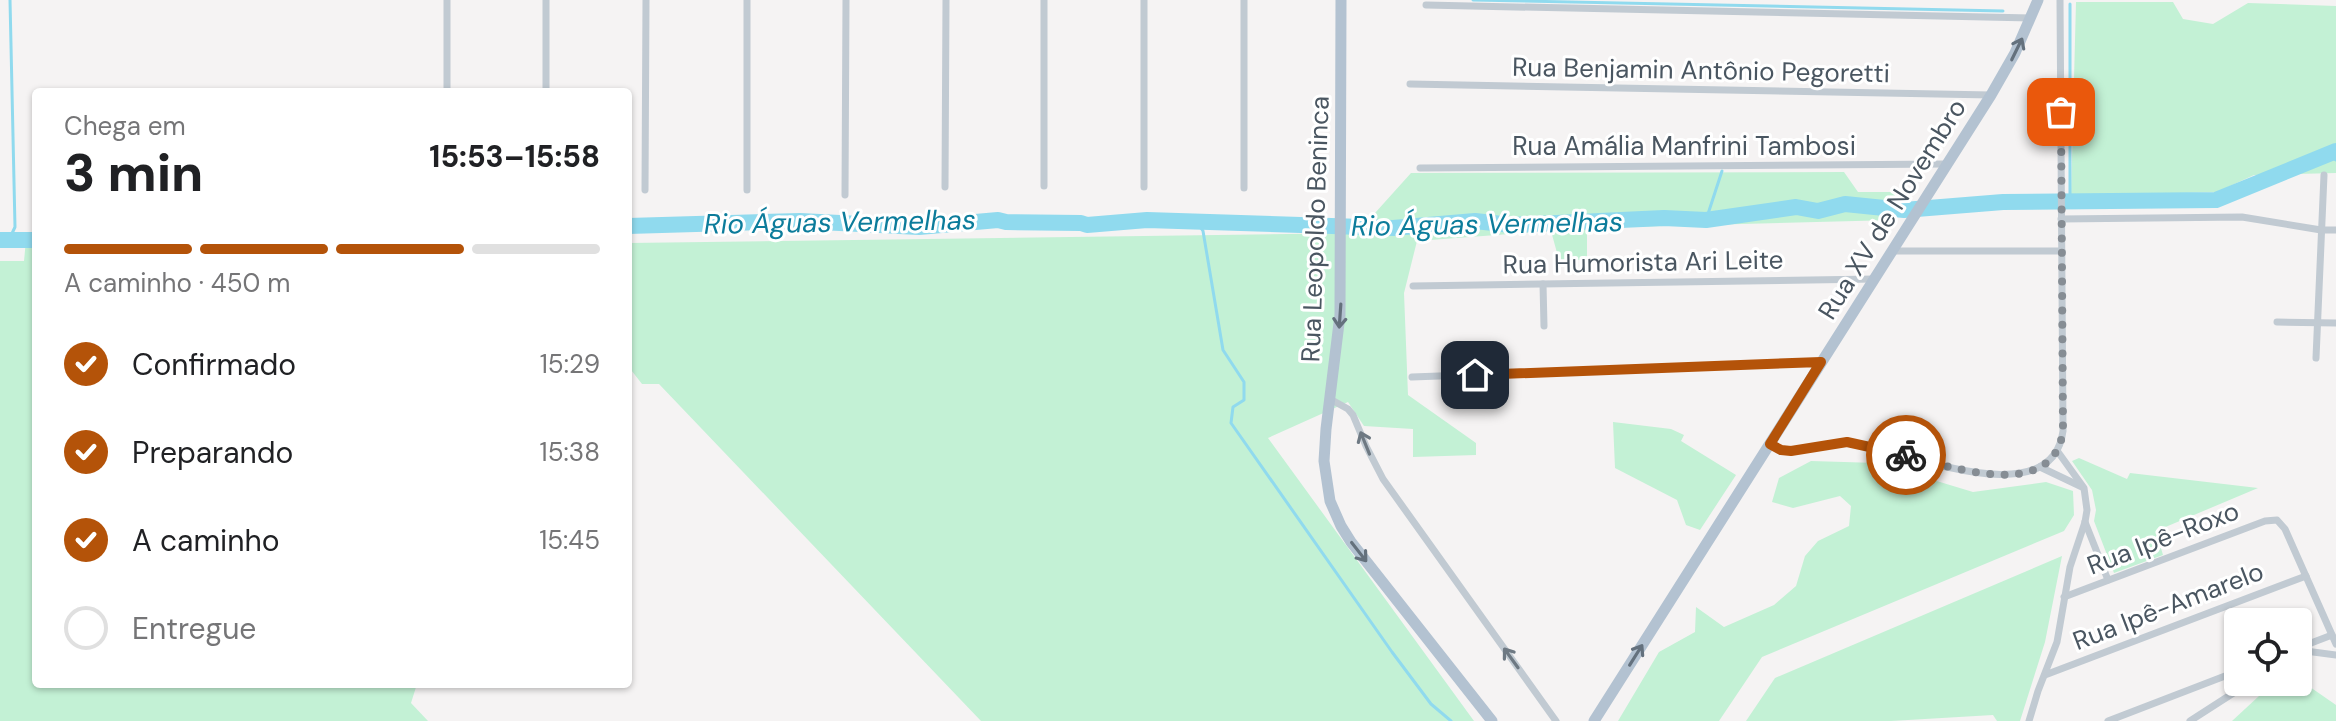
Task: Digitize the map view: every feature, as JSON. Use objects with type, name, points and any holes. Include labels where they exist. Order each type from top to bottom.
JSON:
[{"type":"main road","name":"Rua Leopoldo Beninca","points":[[1330,399],[1340,327],[1341,0]]},
{"type":"main road","name":"Rua XV de Novembro","points":[[1594,721],[1991,95],[2015,53],[2038,0]]},
{"type":"main road","points":[[1330,399],[1324,446],[1325,475],[1330,501],[1341,526],[1492,721]]},
{"type":"street","points":[[447,0],[447,88]]},
{"type":"street","points":[[546,0],[546,88]]},
{"type":"street","points":[[645,190],[646,0]]},
{"type":"street","points":[[747,0],[747,190]]},
{"type":"street","points":[[845,195],[846,0]]},
{"type":"street","points":[[945,187],[946,0]]},
{"type":"street","points":[[1044,0],[1044,186]]},
{"type":"street","points":[[1144,0],[1144,187]]},
{"type":"street","points":[[1244,0],[1244,188]]},
{"type":"street","points":[[1770,444],[1785,451],[1832,444],[1860,444],[1988,474],[2014,474],[2040,467],[2058,452],[2063,431],[2060,0]]},
{"type":"street","points":[[1426,5],[2031,18]]},
{"type":"street","name":"Rua Benjamin Antônio Pegoretti","points":[[1410,84],[1991,95]]},
{"type":"street","name":"Rua Amália Manfrini Tambosi","points":[[1420,168],[1947,164]]},
{"type":"street","points":[[2316,358],[2324,175]]},
{"type":"street","points":[[2061,219],[2242,217],[2336,230]]},
{"type":"street","points":[[1892,251],[2062,251]]},
{"type":"street","name":"Rua Humorista Ari Leite","points":[[1413,286],[1874,279]]},
{"type":"street","points":[[1543,284],[1544,326]]},
{"type":"street","points":[[2277,322],[2336,323]]},
{"type":"street","points":[[1412,377],[1821,362]]},
{"type":"street","name":"Rua Leopoldo Beninca","points":[[1330,399],[1353,415],[1383,479],[1556,721]]},
{"type":"street","points":[[2029,721],[2057,642],[2070,567],[2087,510],[2084,488],[2058,452]]},
{"type":"street","points":[[2040,467],[2084,488]]},
{"type":"street","name":"Rua Ipê-Roxo","points":[[2064,597],[2265,521],[2277,520],[2285,529],[2306,576]]},
{"type":"street","points":[[2085,522],[2108,580]]},
{"type":"street","points":[[2306,576],[2336,644]]},
{"type":"street","name":"Rua Ipê-Amarelo","points":[[2045,675],[2306,576]]},
{"type":"street","points":[[2312,643],[2332,635]]},
{"type":"street","points":[[2312,651],[2336,655]]},
{"type":"street","points":[[2108,721],[2139,714],[2224,677]]},
{"type":"street","points":[[2190,721],[2229,696]]},
{"type":"green space","points":[[2076,2],[2173,2],[2183,19],[2213,24],[2248,3],[2336,6],[2336,173],[2254,175],[2217,192],[2071,196]]},
{"type":"green space","points":[[1844,172],[1858,192],[1913,192],[1894,220],[1587,228],[1587,260],[1559,260],[1551,231],[1417,241],[1404,293],[1408,395],[1476,443],[1476,455],[1413,457],[1413,429],[1364,426],[1348,402],[1268,438],[1474,721],[981,721],[659,384],[642,384],[632,371],[632,243],[1357,233],[1411,173]]},
{"type":"green space","points":[[26,240],[32,245],[32,688],[416,688],[411,703],[428,721],[0,721],[0,261],[24,261]]},
{"type":"green space","points":[[1613,422],[1671,429],[1684,435],[1681,441],[1736,475],[1700,530],[1686,525],[1677,500],[1615,468]]},
{"type":"green space","points":[[2079,458],[2127,479],[2130,473],[2258,488],[2156,531],[2163,555],[2114,573],[2094,521],[2096,510],[2092,490],[2072,461]]},
{"type":"green space","points":[[1811,461],[1877,463],[1973,492],[2046,482],[2073,491],[2074,515],[2064,531],[1762,657],[1719,721],[1618,721],[1659,652],[1695,632],[1696,607],[1724,627],[1774,605],[1796,586],[1805,556],[1818,541],[1849,526],[1851,506],[1840,496],[1793,508],[1772,502],[1779,478]]},
{"type":"green space","points":[[2062,556],[2045,642],[2020,721],[1997,721],[1993,715],[1891,721],[1746,721],[1775,678]]},
{"type":"green space","points":[[2312,688],[2336,705],[2336,721],[2232,721],[2259,696],[2312,696]]},
{"type":"waterway","points":[[9,240],[15,227],[10,0]]},
{"type":"waterway","points":[[1473,0],[2003,11]]},
{"type":"waterway","points":[[2070,4],[2070,201]]},
{"type":"waterway","name":"Rio Águas Vermelhas","points":[[632,226],[800,221],[919,227],[998,220],[1087,225],[1147,220],[1393,228],[1475,221],[1511,225],[1664,218],[1706,220],[1796,207],[1818,211],[1845,204],[1904,210],[2003,202],[2216,200],[2336,151]]},
{"type":"waterway","points":[[2328,155],[2336,160]]},
{"type":"waterway","points":[[1706,220],[1722,171]]},
{"type":"waterway","points":[[1197,222],[1203,231],[1223,350],[1244,382],[1244,400],[1233,407],[1231,423],[1392,652],[1431,704],[1451,721]]},
{"type":"waterway","name":"Rio Águas Vermelhas","points":[[0,240],[32,240]]},
{"type":"way so far","points":[[1906,455],[1966,471],[2014,474],[2046,464],[2058,452],[2063,431],[2061,112]]},
{"type":"route","points":[[1475,375],[1821,362],[1770,444],[1791,451],[1847,442],[1906,455]]}]
